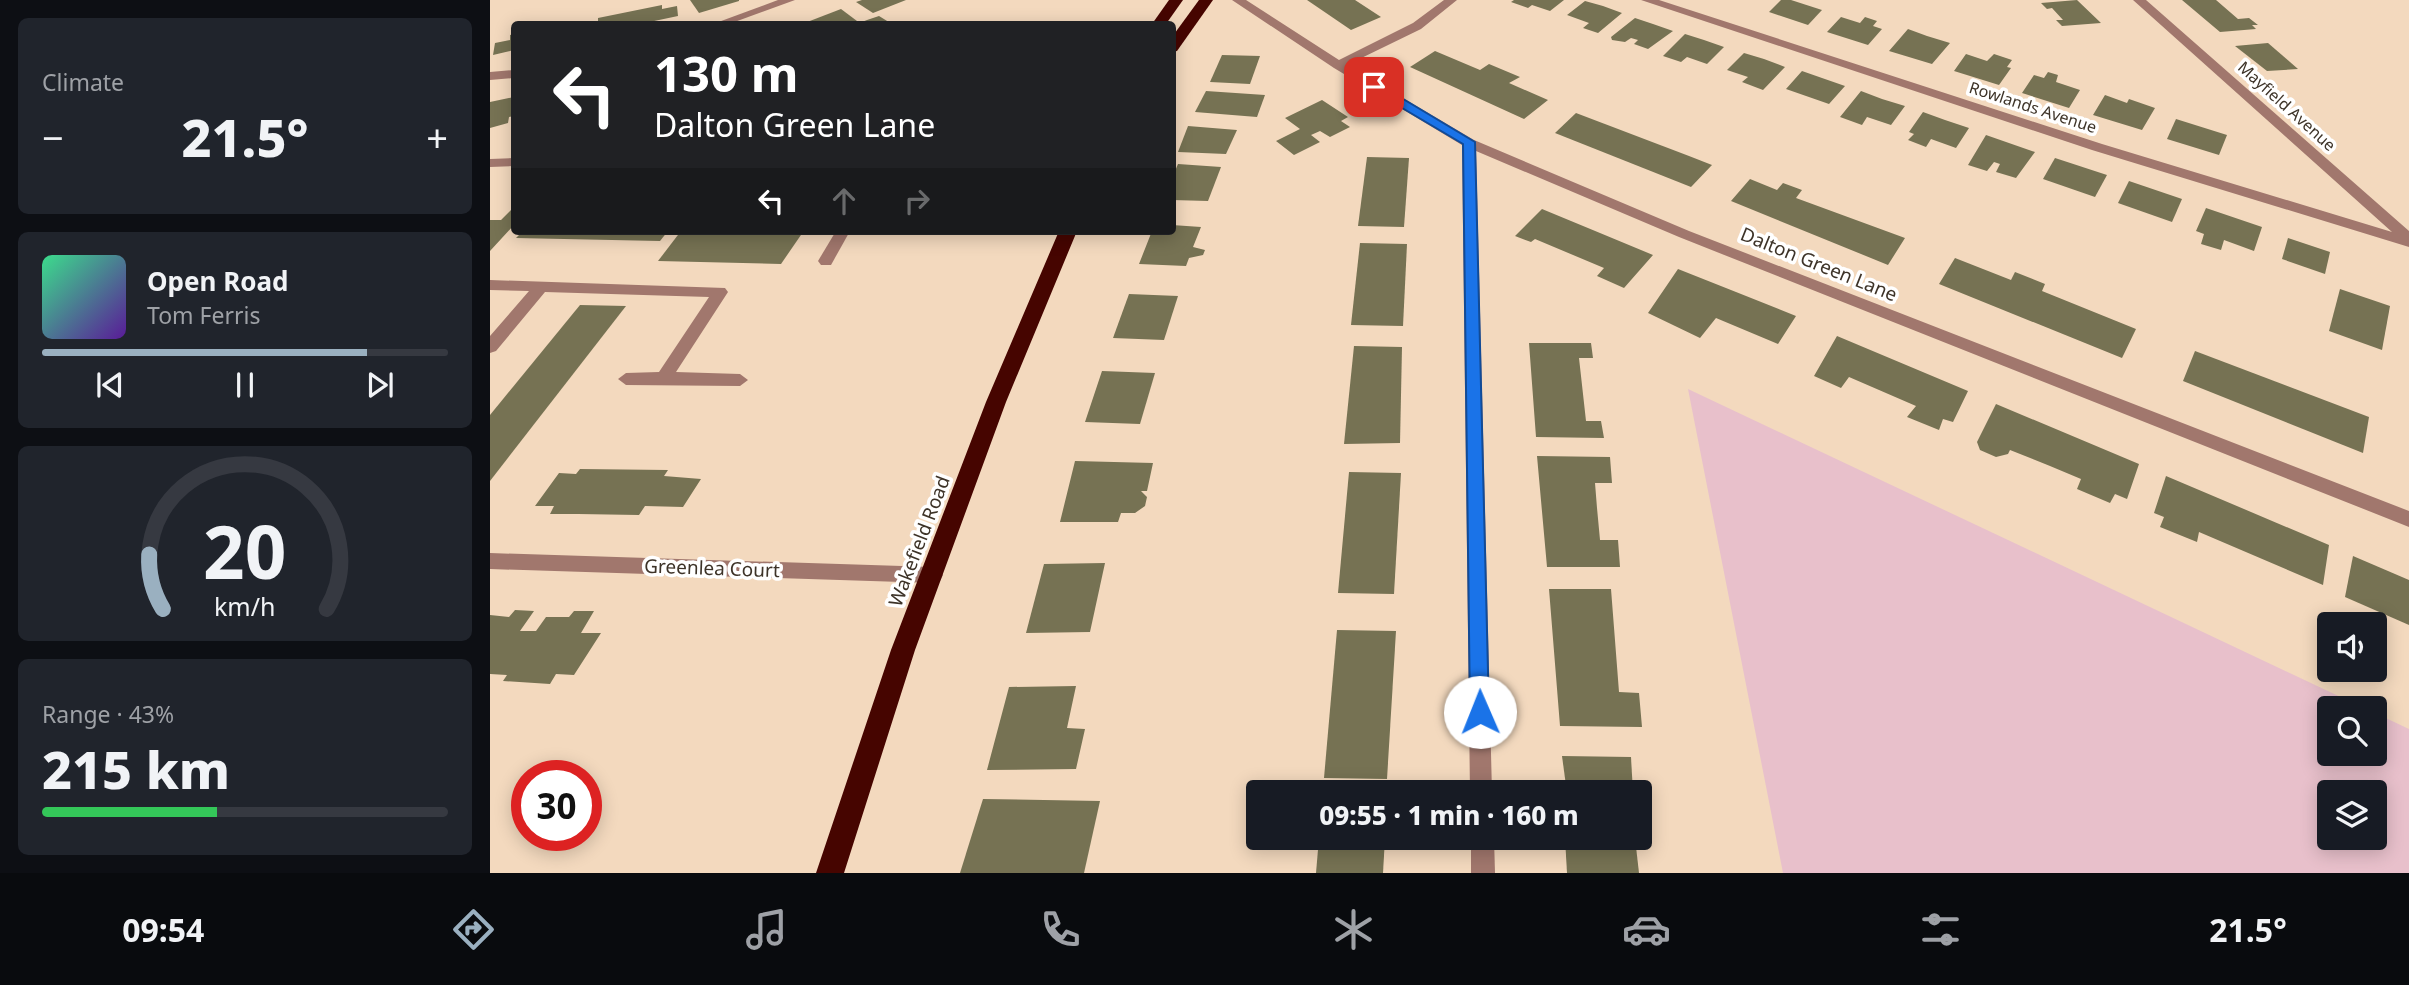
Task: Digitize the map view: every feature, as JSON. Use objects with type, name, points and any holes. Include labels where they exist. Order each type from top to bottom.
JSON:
[{"type":"highway","points":[[1161,21],[1176,0]]},
{"type":"highway","points":[[1176,42],[1206,0]]},
{"type":"highway","name":"Wakefield Road","points":[[830,873],[903,650],[996,402],[1066,235]]},
{"type":"street","points":[[728,21],[789,0]]},
{"type":"street","name":"Dalton Green Lane","points":[[1238,0],[1338,65],[1469,142],[1684,234],[2409,519]]},
{"type":"street","points":[[1338,65],[1417,26],[1451,0]]},
{"type":"street","name":"Rowlands Avenue","points":[[1647,0],[2097,147],[2409,241]]},
{"type":"street","name":"Mayfield Avenue","points":[[2139,0],[2409,241]]},
{"type":"street","points":[[490,76],[511,74]]},
{"type":"street","points":[[1469,142],[1481,780]]},
{"type":"street","points":[[490,163],[511,162]]},
{"type":"street","points":[[827,261],[841,235]]},
{"type":"street","points":[[490,285],[720,292],[664,378]]},
{"type":"street","points":[[490,347],[541,287]]},
{"type":"street","points":[[625,379],[740,380]]},
{"type":"street","name":"Greenlea Court","points":[[490,561],[933,575]]},
{"type":"street","points":[[1482,850],[1483,873]]},
{"type":"shaded area","points":[[1688,389],[2338,696],[2317,696],[2317,766],[2387,766],[2387,719],[2409,729],[2409,873],[1783,873]]},
{"type":"building","points":[[690,0],[739,0],[739,1],[699,13]]},
{"type":"building","points":[[906,0],[873,13],[856,2]]},
{"type":"building","points":[[1307,0],[1355,0],[1381,17],[1351,30]]},
{"type":"building","points":[[1564,0],[1550,11],[1511,2]]},
{"type":"building","points":[[1781,0],[1791,0],[1822,10],[1808,25],[1769,12]]},
{"type":"building","points":[[2077,0],[2101,23],[2062,26],[2056,20],[2063,20],[2052,8],[2047,9],[2041,3]]},
{"type":"building","points":[[2182,0],[2216,0],[2238,19],[2249,18],[2258,25],[2252,25],[2256,29],[2220,32]]},
{"type":"building","points":[[1585,1],[1622,13],[1598,33],[1583,28],[1589,23],[1567,15]]},
{"type":"building","points":[[662,5],[662,9],[677,6],[678,16],[654,21],[598,21],[598,18]]},
{"type":"building","points":[[841,9],[857,21],[810,21]]},
{"type":"building","points":[[879,16],[887,21],[864,21]]},
{"type":"building","points":[[1841,17],[1860,23],[1865,17],[1877,21],[1873,26],[1882,29],[1868,45],[1827,32]]},
{"type":"building","points":[[1635,18],[1673,31],[1648,49],[1634,44],[1638,40],[1631,38],[1625,42],[1612,40],[1611,37]]},
{"type":"building","points":[[1908,29],[1950,43],[1932,64],[1889,51]]},
{"type":"building","points":[[1685,34],[1724,47],[1707,64],[1687,57],[1681,62],[1663,56]]},
{"type":"building","points":[[510,35],[511,51],[493,55],[495,43],[510,40]]},
{"type":"building","points":[[2268,43],[2298,69],[2267,71],[2235,46]]},
{"type":"building","points":[[1435,51],[1480,70],[1489,64],[1520,77],[1509,83],[1548,100],[1524,119],[1410,67]]},
{"type":"building","points":[[1744,53],[1785,67],[1763,90],[1742,82],[1748,77],[1727,70]]},
{"type":"building","points":[[1966,54],[1987,61],[1994,54],[2012,60],[2007,67],[2011,68],[1999,85],[1954,71]]},
{"type":"building","points":[[1222,55],[1260,56],[1250,84],[1210,82]]},
{"type":"building","points":[[1802,71],[1845,86],[1829,104],[1786,89]]},
{"type":"building","points":[[2048,72],[2058,75],[2056,82],[2080,90],[2069,108],[2022,93],[2034,75],[2044,78]]},
{"type":"building","points":[[1206,91],[1265,95],[1257,117],[1195,112]]},
{"type":"building","points":[[1861,91],[1905,106],[1891,125],[1867,117],[1862,125],[1840,117]]},
{"type":"building","points":[[2105,95],[2127,103],[2129,99],[2155,108],[2142,130],[2093,115]]},
{"type":"building","points":[[511,98],[511,117],[508,123],[490,128],[490,102]]},
{"type":"building","points":[[1322,100],[1348,117],[1341,121],[1350,127],[1330,137],[1320,131],[1311,135],[1320,142],[1294,155],[1276,141],[1300,129],[1285,118]]},
{"type":"building","points":[[1923,112],[1969,128],[1956,148],[1931,139],[1926,147],[1908,140],[1914,134],[1909,132]]},
{"type":"building","points":[[1576,113],[1712,165],[1691,187],[1555,133]]},
{"type":"building","points":[[2176,119],[2227,135],[2219,155],[2167,139]]},
{"type":"building","points":[[1188,126],[1237,130],[1226,154],[1178,152]]},
{"type":"building","points":[[1986,135],[2035,152],[2016,178],[1996,172],[2000,164],[1994,162],[1987,171],[1968,165]]},
{"type":"building","points":[[1367,157],[1409,158],[1404,227],[1358,226]]},
{"type":"building","points":[[2055,158],[2107,175],[2095,197],[2043,179]]},
{"type":"building","points":[[1178,164],[1221,167],[1208,201],[1176,200]]},
{"type":"building","points":[[1750,179],[1777,190],[1783,183],[1802,190],[1796,198],[1905,238],[1888,265],[1731,201]]},
{"type":"building","points":[[2129,181],[2182,199],[2172,222],[2118,203]]},
{"type":"building","points":[[2206,208],[2262,227],[2254,251],[2224,240],[2221,250],[2201,244],[2204,234],[2196,231]]},
{"type":"building","points":[[1542,209],[1653,255],[1624,288],[1597,276],[1604,268],[1535,239],[1531,242],[1515,236]]},
{"type":"building","points":[[511,210],[511,228],[490,251],[490,220],[501,220]]},
{"type":"building","points":[[1176,225],[1201,227],[1193,247],[1205,250],[1203,255],[1189,258],[1186,266],[1139,264],[1150,235],[1176,235]]},
{"type":"building","points":[[519,235],[665,235],[660,241],[516,238]]},
{"type":"building","points":[[678,235],[801,235],[781,264],[658,261]]},
{"type":"building","points":[[2288,238],[2330,252],[2325,274],[2282,259]]},
{"type":"building","points":[[1360,243],[1407,244],[1403,326],[1351,325]]},
{"type":"building","points":[[1955,258],[2011,280],[2015,272],[2045,284],[2042,291],[2136,329],[2122,358],[1939,284]]},
{"type":"building","points":[[1678,269],[1796,316],[1778,344],[1716,318],[1700,338],[1648,313]]},
{"type":"building","points":[[2340,289],[2390,306],[2382,350],[2329,331]]},
{"type":"building","points":[[1129,294],[1178,296],[1164,340],[1113,338]]},
{"type":"building","points":[[580,305],[626,306],[490,481],[490,415]]},
{"type":"building","points":[[1837,336],[1968,391],[1953,422],[1943,419],[1939,430],[1907,417],[1916,406],[1849,377],[1841,388],[1814,376]]},
{"type":"building","points":[[1529,343],[1591,343],[1593,358],[1579,358],[1586,421],[1601,421],[1604,438],[1536,437]]},
{"type":"building","points":[[1354,346],[1402,347],[1400,443],[1344,444]]},
{"type":"building","points":[[2195,351],[2369,417],[2363,453],[2183,381]]},
{"type":"building","points":[[1102,371],[1155,373],[1140,424],[1085,422]]},
{"type":"building","points":[[1996,404],[2139,464],[2127,499],[2115,494],[2110,503],[2077,489],[2081,479],[2010,450],[2008,454],[1996,457],[1980,450],[1977,442]]},
{"type":"building","points":[[1537,456],[1610,457],[1612,483],[1595,483],[1597,508],[1600,540],[1618,540],[1620,567],[1547,567]]},
{"type":"building","points":[[1075,461],[1153,463],[1147,491],[1141,491],[1147,497],[1145,506],[1135,513],[1121,513],[1118,522],[1060,522]]},
{"type":"building","points":[[580,469],[668,470],[664,476],[701,479],[683,507],[645,506],[639,515],[550,514],[554,506],[535,506],[559,473],[576,474]]},
{"type":"building","points":[[1349,472],[1401,473],[1394,594],[1338,593]]},
{"type":"building","points":[[2166,476],[2329,545],[2323,585],[2199,532],[2197,542],[2160,527],[2164,517],[2154,513]]},
{"type":"building","points":[[2353,556],[2409,580],[2409,625],[2387,615],[2387,612],[2379,612],[2345,597]]},
{"type":"building","points":[[1105,563],[1090,632],[1026,633],[1044,564]]},
{"type":"building","points":[[1549,589],[1611,589],[1619,692],[1639,693],[1642,727],[1560,726]]},
{"type":"building","points":[[515,610],[534,611],[520,631],[536,631],[546,617],[569,617],[574,611],[594,611],[581,633],[601,633],[574,675],[556,674],[550,684],[503,681],[507,675],[490,674],[490,615],[509,617]]},
{"type":"building","points":[[1337,630],[1396,631],[1387,779],[1324,778]]},
{"type":"building","points":[[1076,686],[1067,728],[1085,729],[1076,769],[987,770],[1009,687]]},
{"type":"building","points":[[1562,756],[1631,757],[1632,780],[1565,780]]},
{"type":"building","points":[[983,799],[1100,801],[1084,873],[960,873]]},
{"type":"building","points":[[1318,850],[1384,850],[1383,873],[1316,873]]},
{"type":"building","points":[[1566,850],[1636,850],[1639,873],[1567,873]]},
{"type":"route","points":[[1374,87],[1469,142],[1480,712]]}]
